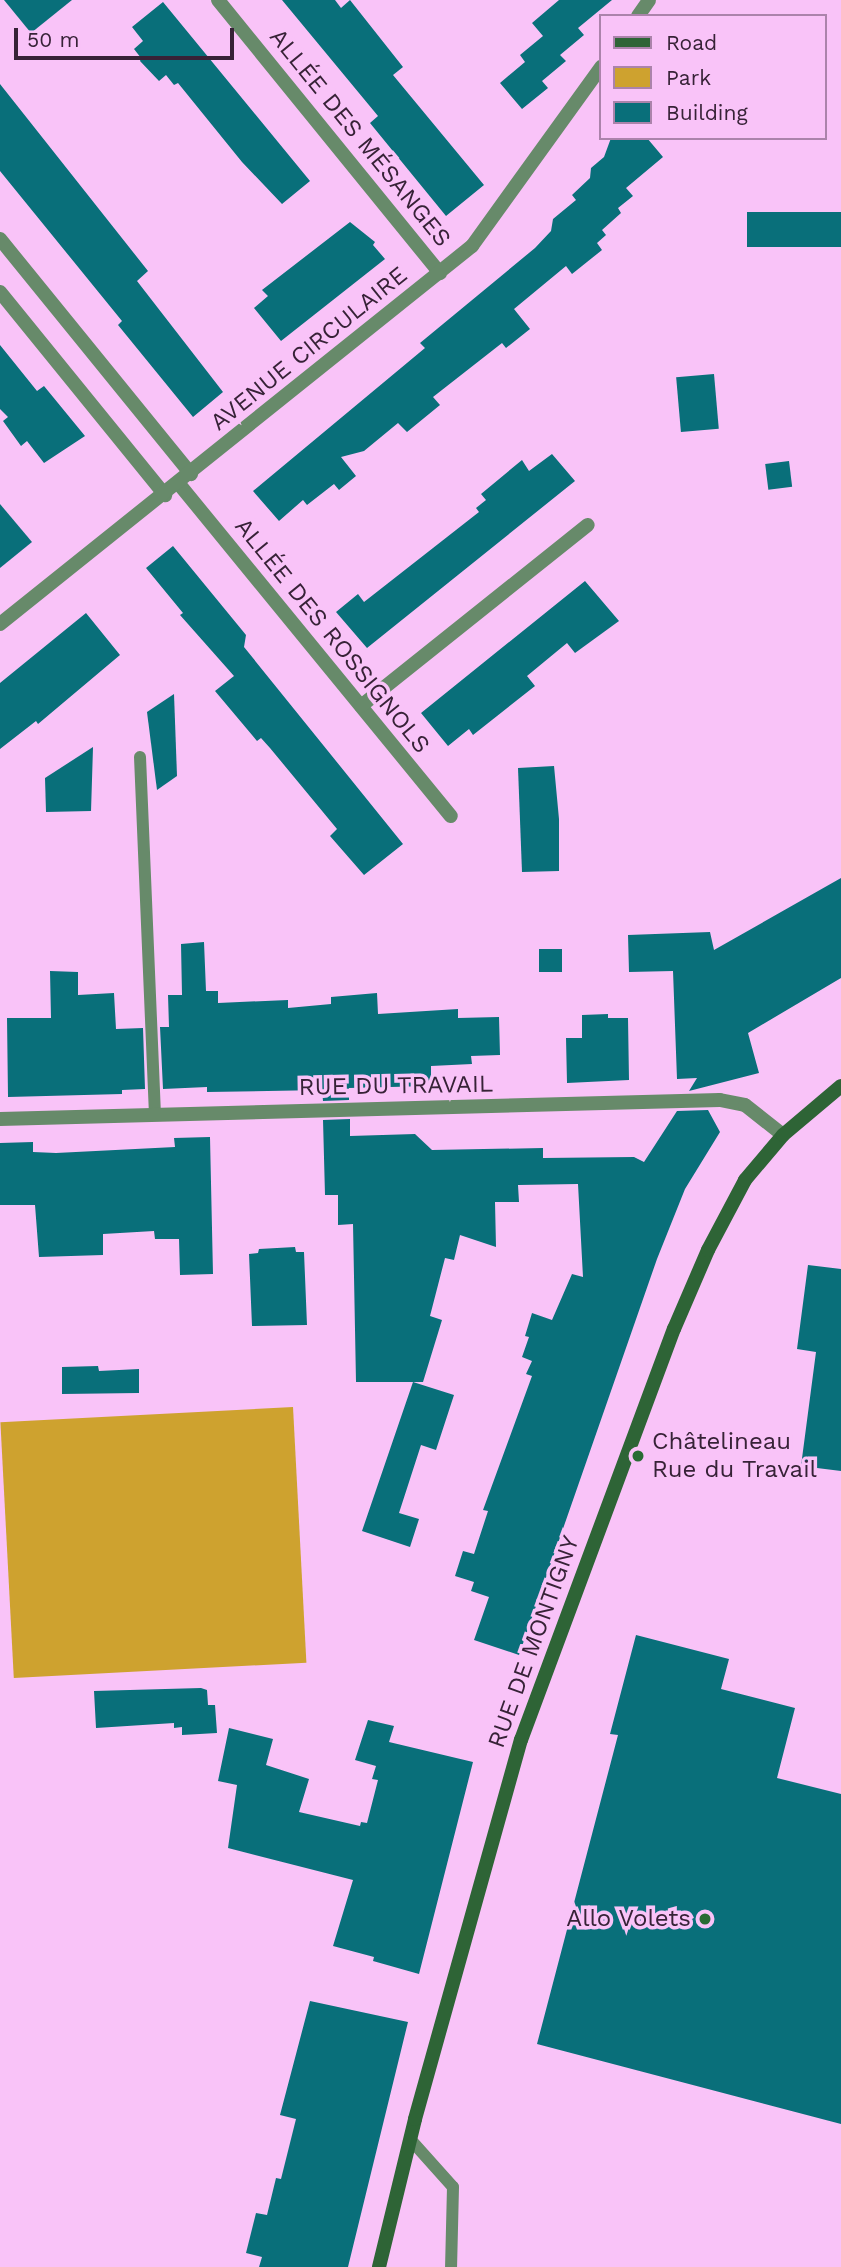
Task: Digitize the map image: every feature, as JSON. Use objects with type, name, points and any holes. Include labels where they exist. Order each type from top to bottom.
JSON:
[{"type":"main road","name":"RUE DE MONTIGNY","points":[[379,2267],[410,2139],[525,1727],[674,1329],[708,1250],[745,1180],[783,1135],[841,1086]]},
{"type":"street","name":"ALLÉE DES MÉSANGES","points":[[218,0],[440,273]]},
{"type":"street","name":"AVENUE CIRCULAIRE","points":[[0,624],[179,484],[472,246],[600,68]]},
{"type":"street","points":[[0,239],[191,474]]},
{"type":"street","points":[[0,292],[164,495]]},
{"type":"street","name":"ALLÉE DES ROSSIGNOLS","points":[[179,484],[451,816]]},
{"type":"street","points":[[361,706],[588,525]]},
{"type":"street","name":"RUE DU TRAVAIL","points":[[0,1119],[720,1100],[746,1105],[783,1135]]},
{"type":"lane","points":[[141,757],[155,1115]]},
{"type":"lane","points":[[410,2139],[453,2187],[451,2267]]},
{"type":"green space","points":[[293,1407],[306,1663],[14,1678],[0,1422]]},
{"type":"building","points":[[4,0],[72,0],[31,33]]},
{"type":"building","points":[[282,0],[335,0],[341,8],[350,0],[403,67],[393,75],[484,185],[446,216],[370,123],[378,116]]},
{"type":"building","points":[[559,0],[612,0],[578,28],[584,35],[560,55],[566,61],[542,81],[548,88],[522,109],[500,83],[525,62],[520,55],[543,36],[532,23]]},
{"type":"building","points":[[163,2],[310,181],[282,204],[242,162],[178,83],[174,85],[166,75],[159,81],[140,61],[141,58],[134,49],[143,41],[132,27]]},
{"type":"building","points":[[0,84],[148,271],[137,281],[223,392],[193,417],[118,325],[122,321],[0,171]]},
{"type":"building","points":[[610,140],[649,140],[663,157],[626,188],[633,196],[618,208],[621,213],[602,230],[606,235],[597,243],[602,250],[572,274],[566,266],[514,309],[530,329],[506,348],[502,343],[433,397],[440,405],[407,432],[398,423],[364,451],[341,457],[356,476],[339,490],[334,484],[307,505],[303,500],[279,521],[253,491],[425,348],[420,343],[535,248],[551,231],[553,219],[576,200],[572,195],[590,178],[591,168],[604,157]]},
{"type":"building","points":[[747,212],[841,212],[841,247],[747,247]]},
{"type":"building","points":[[350,222],[375,242],[373,245],[385,259],[281,341],[254,308],[268,296],[262,290]]},
{"type":"building","points":[[0,345],[37,391],[44,386],[85,436],[44,463],[27,441],[21,446],[3,421],[8,417],[0,409]]},
{"type":"building","points":[[714,374],[719,429],[681,432],[676,377]]},
{"type":"building","points":[[552,454],[575,481],[367,648],[336,612],[358,594],[364,602],[479,512],[476,508],[486,500],[481,494],[522,460],[529,471]]},
{"type":"building","points":[[789,461],[792,487],[768,490],[765,464]]},
{"type":"building","points":[[0,504],[32,542],[0,568]]},
{"type":"building","points":[[173,546],[246,635],[244,647],[403,844],[364,875],[330,836],[337,829],[270,748],[261,738],[257,741],[215,691],[234,676],[180,615],[183,613],[146,568]]},
{"type":"building","points":[[585,581],[619,621],[575,653],[567,643],[527,676],[535,686],[473,735],[469,729],[448,746],[421,713]]},
{"type":"building","points":[[86,613],[120,655],[38,724],[36,721],[0,749],[0,683]]},
{"type":"building","points":[[174,694],[177,776],[157,790],[147,712]]},
{"type":"building","points":[[93,747],[91,811],[46,812],[45,778]]},
{"type":"building","points":[[554,766],[559,819],[559,871],[522,872],[518,768]]},
{"type":"building","points":[[841,878],[841,978],[748,1033],[759,1073],[689,1091],[697,1078],[677,1079],[673,971],[629,972],[628,935],[710,932],[714,950]]},
{"type":"building","points":[[204,942],[206,991],[218,991],[218,1003],[288,1000],[288,1008],[331,1004],[331,997],[377,993],[378,1014],[458,1009],[458,1018],[499,1017],[500,1055],[471,1056],[472,1064],[431,1066],[431,1086],[349,1088],[349,1100],[323,1101],[322,1090],[207,1092],[207,1087],[163,1089],[160,1027],[169,1027],[168,995],[182,995],[181,944]]},
{"type":"building","points":[[539,949],[562,949],[562,972],[539,972]]},
{"type":"building","points":[[50,971],[78,972],[78,995],[114,993],[116,1029],[143,1028],[145,1089],[122,1090],[122,1094],[8,1097],[7,1018],[51,1018]]},
{"type":"building","points":[[608,1014],[608,1018],[628,1018],[629,1080],[567,1083],[566,1038],[582,1038],[582,1015]]},
{"type":"building","points":[[708,1110],[720,1132],[685,1189],[657,1259],[519,1655],[474,1640],[489,1597],[471,1591],[474,1582],[455,1576],[463,1551],[474,1554],[488,1511],[483,1510],[532,1376],[526,1374],[532,1361],[522,1357],[529,1337],[525,1336],[532,1313],[552,1320],[572,1274],[583,1277],[578,1184],[518,1185],[519,1202],[495,1202],[496,1247],[460,1235],[454,1260],[445,1258],[430,1316],[442,1320],[423,1382],[356,1382],[353,1224],[338,1225],[338,1195],[325,1195],[323,1120],[350,1119],[350,1136],[415,1134],[432,1150],[543,1148],[543,1158],[634,1157],[644,1162],[677,1111]]},
{"type":"building","points":[[210,1137],[213,1274],[180,1275],[179,1239],[155,1239],[154,1231],[103,1234],[103,1255],[39,1257],[35,1205],[0,1205],[0,1143],[33,1142],[33,1152],[56,1153],[175,1147],[174,1138]]},
{"type":"building","points":[[295,1247],[296,1252],[304,1252],[307,1325],[252,1326],[249,1254],[258,1253],[259,1249]]},
{"type":"building","points":[[808,1265],[841,1269],[841,1471],[801,1466],[816,1352],[797,1349]]},
{"type":"building","points":[[98,1366],[99,1371],[139,1369],[139,1393],[62,1394],[62,1367]]},
{"type":"building","points":[[413,1382],[454,1395],[436,1450],[421,1445],[399,1513],[419,1519],[410,1547],[362,1531]]},
{"type":"building","name":"Allo Volets","points":[[636,1635],[729,1659],[721,1689],[795,1708],[777,1778],[841,1794],[841,2124],[537,2044],[618,1735],[610,1734]]},
{"type":"building","points":[[207,1690],[208,1705],[215,1705],[217,1733],[182,1735],[182,1727],[174,1728],[174,1723],[96,1728],[94,1691]]},
{"type":"building","points":[[368,1720],[394,1726],[389,1742],[473,1762],[419,1974],[373,1961],[374,1957],[333,1946],[353,1880],[228,1848],[237,1785],[218,1781],[229,1728],[273,1739],[266,1765],[309,1779],[299,1812],[360,1826],[361,1822],[367,1823],[378,1780],[372,1779],[376,1766],[355,1760]]},
{"type":"building","points":[[310,2001],[408,2022],[348,2267],[259,2267],[262,2257],[246,2253],[256,2213],[267,2215],[276,2178],[281,2179],[296,2119],[280,2115]]},
{"type":"place","name":"Châtelineau Rue du Travail","points":[[638,1456]]},
{"type":"place","name":"Allo Volets","points":[[705,1919]]}]
